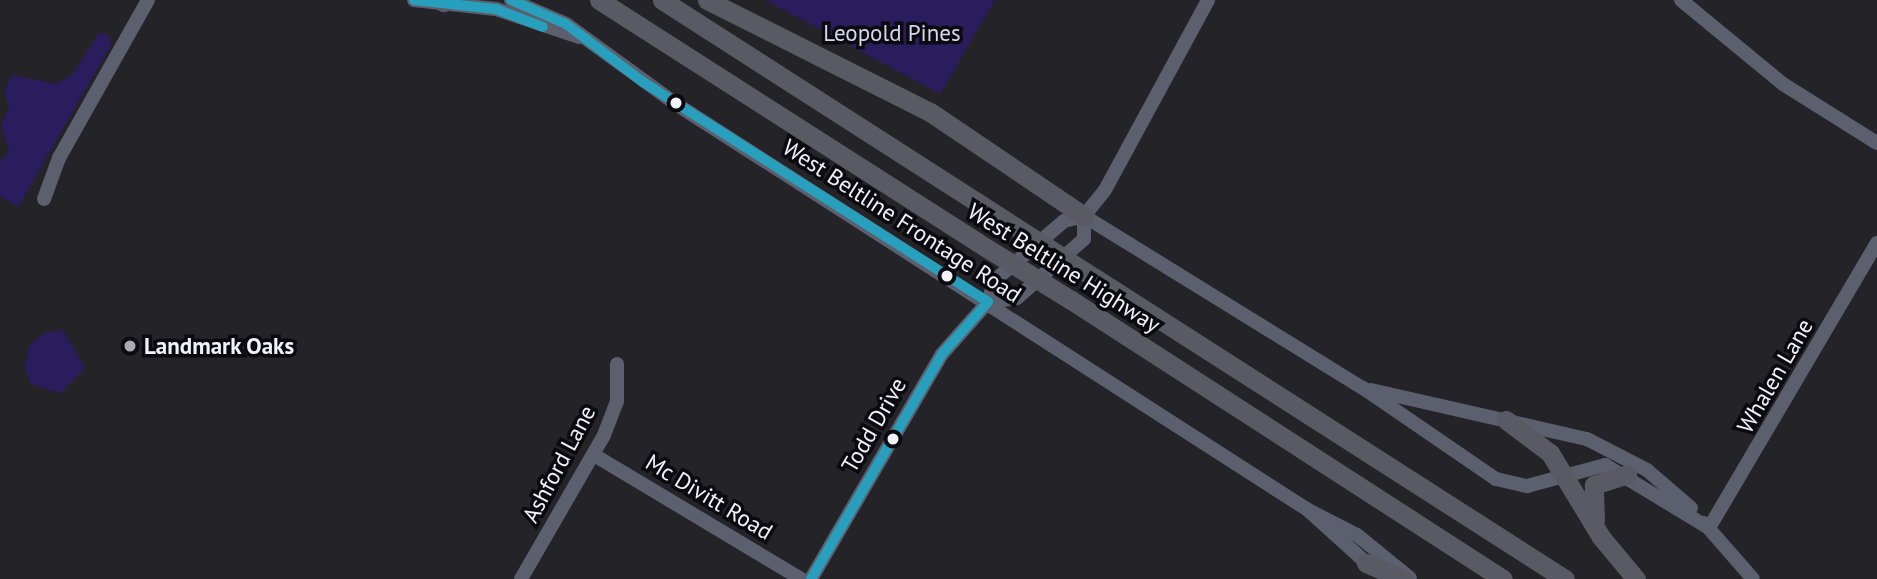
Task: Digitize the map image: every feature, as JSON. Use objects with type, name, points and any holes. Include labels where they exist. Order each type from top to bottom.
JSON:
[{"type":"highway","name":"West Beltline Highway","points":[[599,0],[1503,579]]},
{"type":"highway","name":"West Beltline Highway","points":[[662,0],[1565,579]]},
{"type":"highway","points":[[707,0],[911,101],[1084,216]]},
{"type":"highway","points":[[1506,420],[1540,442],[1601,537],[1636,579]]},
{"type":"highway","points":[[1601,537],[1590,495],[1604,478],[1628,474]]},
{"type":"highway","points":[[1366,563],[1402,579]]},
{"type":"street","points":[[44,199],[59,158],[148,0]]},
{"type":"street","name":"West Beltline Frontage Road","points":[[414,0],[496,9],[579,37]]},
{"type":"street","name":"West Beltline Frontage Road","points":[[511,0],[566,24],[579,37],[1308,510],[1357,535],[1411,579]]},
{"type":"street","points":[[988,302],[1017,298],[1084,239],[1084,216],[1146,122],[1208,0]]},
{"type":"street","points":[[1682,0],[1783,84],[1877,142]]},
{"type":"street","points":[[1084,216],[1363,388],[1496,479],[1527,486],[1561,474],[1605,465],[1628,474],[1709,528]]},
{"type":"street","name":"Todd Drive","points":[[811,579],[942,354],[988,302],[995,280],[1064,221],[1084,216]]},
{"type":"street","name":"Whalen Lane","points":[[1709,528],[1877,243]]},
{"type":"street","name":"Ashford Lane","points":[[521,579],[594,455],[617,401],[617,365]]},
{"type":"street","points":[[1363,388],[1506,420],[1618,453],[1677,492],[1753,579]]},
{"type":"street","name":"Mc Divitt Road","points":[[594,455],[802,579]]},
{"type":"street","name":"West Beltline Frontage Road","points":[[1308,510],[1384,579]]},
{"type":"green space","name":"Leopold Pines","points":[[765,0],[995,0],[940,94]]},
{"type":"green space","points":[[99,33],[109,35],[111,45],[18,207],[0,196],[0,162],[9,150],[1,126],[9,107],[4,92],[12,75],[56,84],[72,75]]},
{"type":"green space","points":[[63,330],[85,368],[60,393],[31,384],[25,368],[29,346],[44,333]]},
{"type":"transit line","points":[[414,0],[496,9],[543,27]]},
{"type":"transit line","points":[[511,0],[566,24],[643,82],[988,302],[942,354],[811,579]]},
{"type":"place","name":"Landmark Oaks","points":[[130,346]]}]
